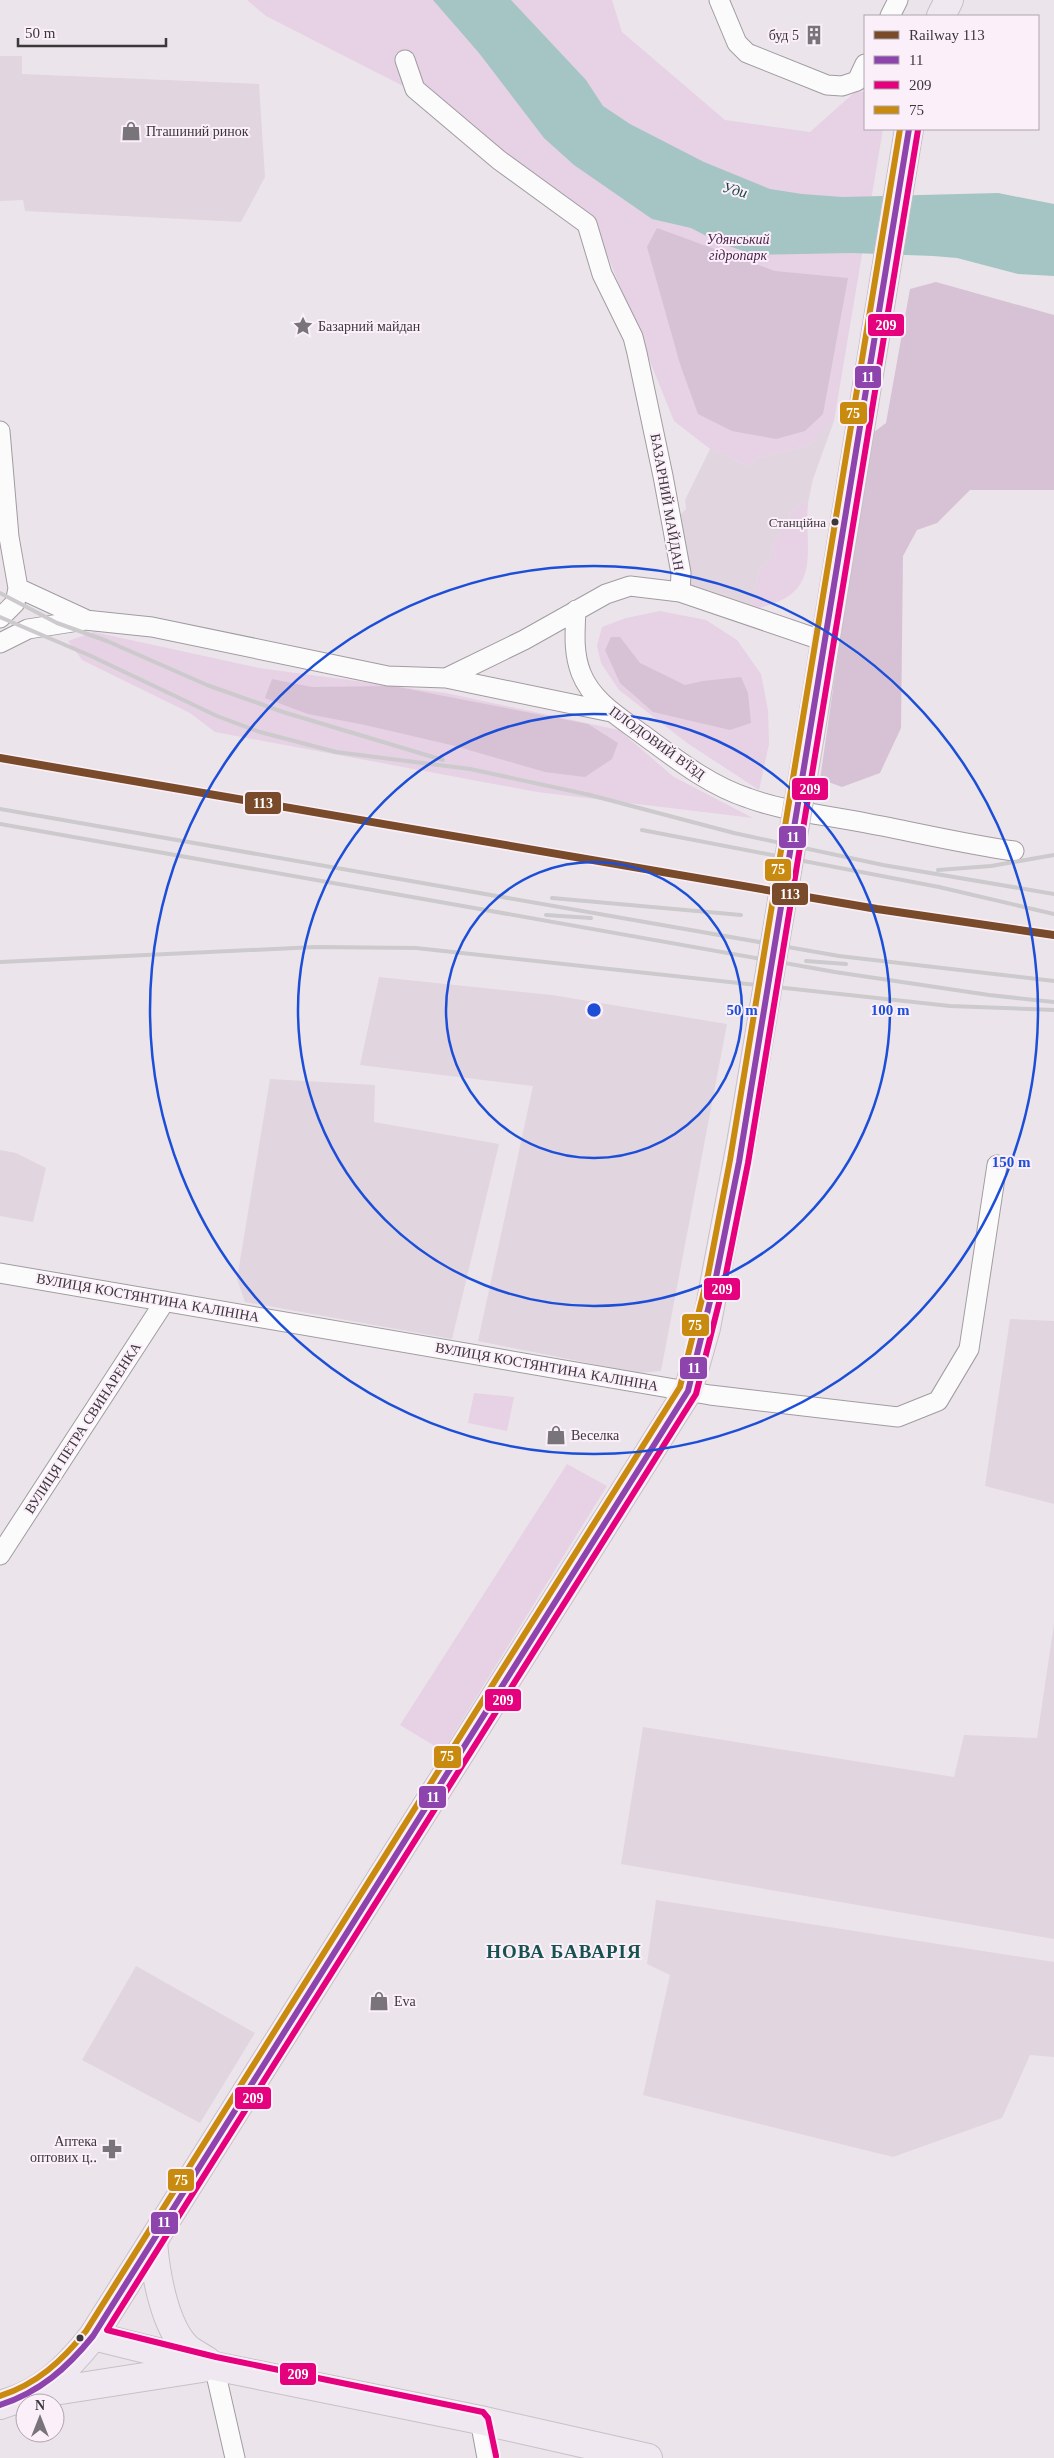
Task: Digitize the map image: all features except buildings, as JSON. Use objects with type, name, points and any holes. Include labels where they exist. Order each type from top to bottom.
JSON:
[{"type":"main road","points":[[942,15],[949,0]]},
{"type":"main road","points":[[30,2393],[55,2379],[93,2336],[688,1391],[706,1328],[742,1138],[909,130]]},
{"type":"main road","points":[[153,2241],[155,2271],[166,2309],[178,2336],[187,2348],[214,2366]]},
{"type":"main road","points":[[93,2336],[214,2366],[480,2420],[648,2458]]},
{"type":"main road","points":[[39,2393],[214,2366]]},
{"type":"main road","points":[[0,2405],[15,2399]]},
{"type":"street","points":[[719,0],[737,43],[747,53],[827,85],[842,86],[857,81],[864,66]]},
{"type":"street","points":[[890,15],[898,0]]},
{"type":"street","name":"БАЗАРНИЙ МАЙДАН","points":[[405,60],[415,89],[492,154],[587,224],[602,274],[633,337],[663,476],[681,573],[680,592]]},
{"type":"street","points":[[0,431],[10,537],[18,588],[15,603],[0,618]]},
{"type":"street","points":[[446,678],[524,640],[606,594],[630,586],[680,592],[824,641]]},
{"type":"street","points":[[18,588],[85,620]]},
{"type":"street","name":"ПЛОДОВИЙ В'ЇЗД","points":[[576,610],[574,644],[582,674],[593,692],[611,712],[695,773],[747,798],[830,818],[864,822],[964,844],[1014,851]]},
{"type":"street","points":[[0,643],[28,629],[85,620],[152,627],[388,676],[446,678],[611,712]]},
{"type":"street","name":"ВУЛИЦЯ КОСТЯНТИНА КАЛІНІНА","points":[[0,1272],[688,1391],[898,1417],[938,1401],[969,1349],[997,1165]]},
{"type":"street","name":"ВУЛИЦЯ ПЕТРА СВИНАРЕНКА","points":[[0,1555],[165,1301]]},
{"type":"street","points":[[214,2366],[235,2458]]},
{"type":"street","points":[[480,2420],[487,2458]]},
{"type":"shaded area","name":"Пташиний ринок","points":[[0,56],[22,56],[22,74],[259,84],[265,177],[241,222],[25,211],[23,200],[0,201]]},
{"type":"shaded area","points":[[657,228],[775,271],[848,278],[823,414],[805,431],[776,439],[732,431],[698,414],[680,364],[647,247]]},
{"type":"shaded area","points":[[936,282],[1054,315],[1054,490],[970,490],[937,523],[917,530],[903,556],[901,728],[880,773],[842,787],[820,779],[870,435],[886,423],[910,289]]},
{"type":"shaded area","points":[[834,421],[813,479],[808,503],[805,501],[791,511],[788,520],[773,543],[771,559],[760,568],[751,605],[680,592],[675,520],[686,509],[685,500],[710,449],[750,467],[754,459],[809,445]]},
{"type":"shaded area","points":[[611,637],[620,637],[640,663],[685,685],[741,677],[748,693],[751,723],[730,730],[653,712],[620,683],[605,650]]},
{"type":"shaded area","points":[[272,679],[312,687],[393,686],[588,724],[618,743],[612,759],[585,777],[545,772],[455,746],[308,714],[265,698]]},
{"type":"shaded area","points":[[379,977],[552,995],[727,1024],[661,1371],[638,1373],[478,1341],[533,1086],[360,1065]]},
{"type":"shaded area","points":[[270,1079],[375,1085],[374,1122],[499,1144],[452,1339],[245,1302],[237,1279]]},
{"type":"shaded area","points":[[0,1150],[16,1153],[46,1168],[33,1222],[0,1216]]},
{"type":"shaded area","points":[[1010,1319],[1054,1321],[1054,1504],[985,1486]]},
{"type":"shaded area","points":[[1054,1624],[1054,1939],[621,1864],[643,1727],[954,1777],[964,1735],[1037,1738]]},
{"type":"shaded area","points":[[656,1900],[1054,1962],[1054,2057],[1030,2055],[1002,2118],[893,2157],[643,2095],[670,1975],[647,1964]]},
{"type":"shaded area","points":[[136,1966],[255,2033],[200,2123],[82,2060]]},
{"type":"green space","name":"Удянський гідропарк","points":[[247,0],[612,0],[622,32],[725,120],[810,132],[856,91],[864,92],[864,130],[883,130],[834,421],[809,445],[754,459],[750,467],[710,449],[674,421],[592,217],[405,87],[266,16]]},
{"type":"green space","points":[[805,501],[808,503],[808,554],[802,581],[794,592],[780,601],[759,608],[751,605],[760,568],[771,559],[773,543],[788,520],[791,511]]},
{"type":"green space","points":[[660,611],[706,620],[737,640],[761,674],[768,710],[769,744],[759,790],[687,743],[619,690],[601,663],[597,646],[602,627],[626,618]]},
{"type":"green space","points":[[94,632],[259,668],[446,693],[619,730],[674,777],[753,818],[537,792],[215,732],[190,713],[82,660],[68,641]]},
{"type":"green space","points":[[474,1393],[514,1397],[507,1431],[468,1423]]},
{"type":"green space","points":[[567,1464],[607,1486],[443,1751],[400,1725]]},
{"type":"water","name":"Уди","points":[[433,0],[511,0],[586,80],[603,106],[630,124],[704,162],[770,189],[843,197],[998,193],[1054,204],[1054,276],[1018,274],[957,258],[933,256],[852,253],[755,255],[720,243],[691,228],[652,219],[574,165],[544,138],[479,53]]},
{"type":"railway","points":[[0,593],[57,623],[107,641],[207,685],[283,712],[443,760]]},
{"type":"railway","points":[[0,617],[91,656],[217,716],[260,732],[336,752],[470,769],[590,795],[734,833],[883,865],[1054,894]]},
{"type":"railway","points":[[0,809],[839,956],[1054,981]]},
{"type":"railway","points":[[0,824],[835,972],[989,995],[1054,1002]]},
{"type":"railway","points":[[642,830],[939,887],[1054,914]]},
{"type":"railway","points":[[938,870],[991,866],[1054,855]]},
{"type":"railway","points":[[552,898],[741,915]]},
{"type":"railway","points":[[546,915],[591,918]]},
{"type":"railway","points":[[0,962],[315,947],[416,948],[950,1006],[1054,1010]]},
{"type":"railway","points":[[806,961],[846,964]]},
{"type":"rail line","name":"113","points":[[0,758],[877,909],[1054,935]]},
{"type":"transit line","name":"75","points":[[0,2396],[26,2385],[48,2370],[68,2352],[86,2331],[680,1387],[708,1275],[730,1160],[900,130]]},
{"type":"transit line","name":"11","points":[[0,2405],[28,2393],[52,2378],[93,2336],[688,1391],[716,1277],[739,1162],[909,130]]},
{"type":"transit line","name":"209","points":[[496,2456],[488,2418],[483,2412],[216,2357],[107,2330],[696,1394],[725,1279],[748,1163],[918,130]]},
{"type":"place","name":"буд 5","points":[[814,35]]},
{"type":"place","name":"Пташиний ринок","points":[[131,131]]},
{"type":"place","name":"Базарний майдан","points":[[303,326]]},
{"type":"place","name":"Станційна","points":[[835,522]]},
{"type":"place","name":"Веселка","points":[[556,1435]]},
{"type":"place","name":"Eva","points":[[379,2001]]},
{"type":"place","name":"Аптека оптових ц‥","points":[[112,2149]]},
{"type":"district","name":"НОВА БАВАРІЯ","points":[[564,1951]]}]
